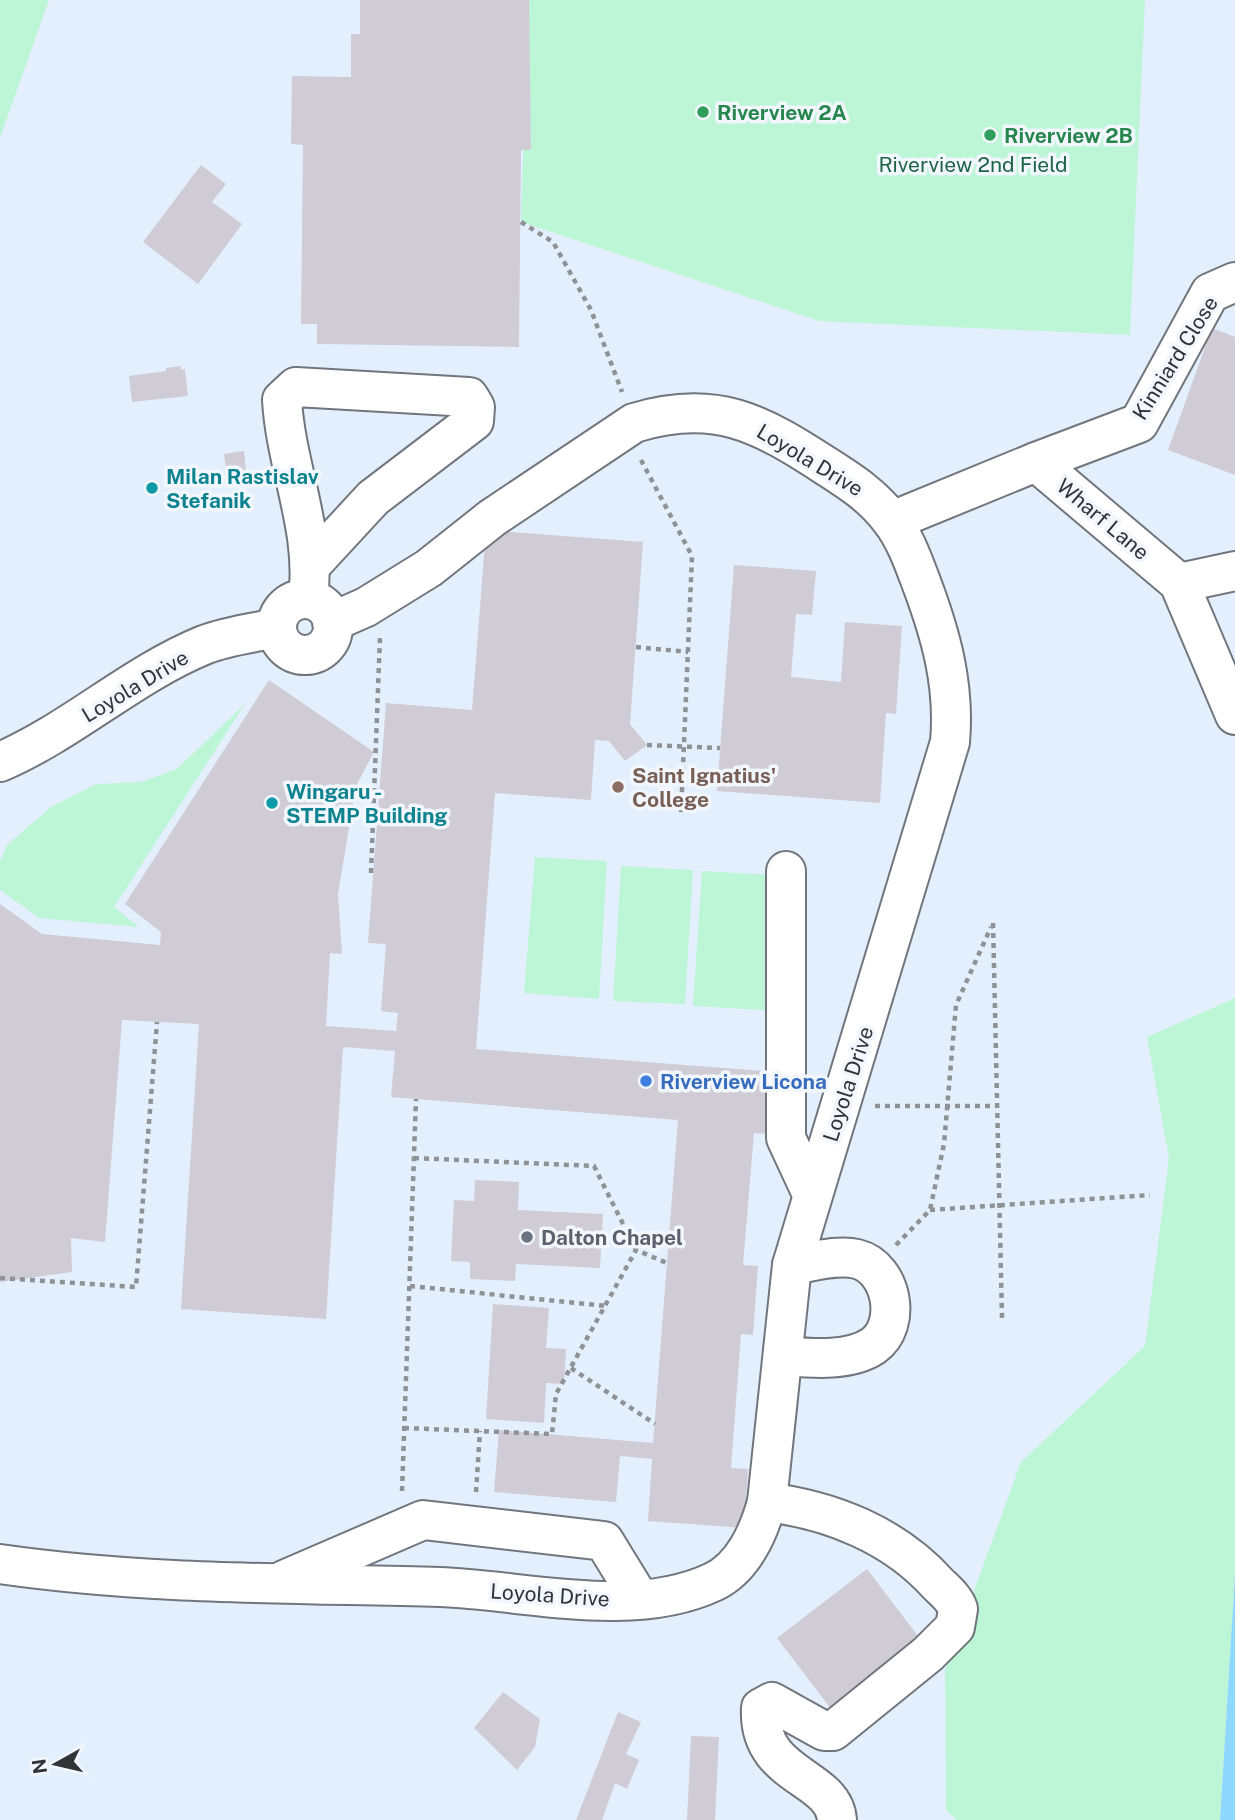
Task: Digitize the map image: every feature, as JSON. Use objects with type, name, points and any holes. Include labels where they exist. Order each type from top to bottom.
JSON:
[{"type":"street","name":"Kinniard Close","points":[[1036,462],[1139,423],[1210,293],[1235,282]]},
{"type":"street","points":[[318,595],[307,523],[284,423],[282,400],[296,387],[454,394],[469,397],[475,407],[474,421],[373,498],[318,595],[287,604],[280,612],[276,628],[281,643],[288,651],[310,656],[328,643],[318,595]]},
{"type":"street","name":"Loyola Drive","points":[[0,1564],[50,1571],[272,1585],[443,1587],[576,1601],[639,1598],[669,1595],[710,1584],[734,1569],[762,1522],[767,1502],[792,1265],[939,786],[951,730],[951,692],[937,625],[904,539],[892,521],[856,484],[764,428],[737,419],[703,413],[660,415],[634,423],[512,504],[429,568],[366,607],[318,595]]},
{"type":"street","points":[[892,521],[1036,462]]},
{"type":"street","name":"Wharf Lane","points":[[1036,462],[1179,583],[1235,715]]},
{"type":"street","points":[[1179,583],[1235,571]]},
{"type":"street","name":"Loyola Drive","points":[[0,762],[55,733],[171,661],[205,645],[276,628]]},
{"type":"street","points":[[786,871],[786,1138],[812,1194]]},
{"type":"street","points":[[783,1356],[830,1357],[871,1347],[884,1336],[889,1294],[885,1279],[874,1268],[848,1257],[792,1265]]},
{"type":"street","points":[[767,1502],[804,1506],[887,1540],[925,1569],[956,1604],[959,1615],[955,1627],[929,1654],[833,1731],[824,1731],[772,1702],[761,1708],[762,1727],[771,1751],[780,1763],[833,1803],[838,1820]]},
{"type":"street","points":[[272,1585],[423,1520],[604,1541],[639,1598]]},
{"type":"path","points":[[521,222],[553,242],[591,310],[634,423],[634,447],[692,556],[681,814]]},
{"type":"path","points":[[636,647],[688,652]]},
{"type":"path","points":[[371,873],[380,651]]},
{"type":"path","points":[[647,745],[720,748]]},
{"type":"path","points":[[874,1268],[930,1210],[944,1144],[956,1005],[993,923],[1002,1318]]},
{"type":"path","points":[[0,1278],[136,1287],[157,1022]]},
{"type":"path","points":[[401,1530],[416,1099]]},
{"type":"path","points":[[842,1106],[997,1106]]},
{"type":"path","points":[[414,1158],[594,1166],[636,1250],[667,1263]]},
{"type":"path","points":[[930,1210],[1150,1195]]},
{"type":"path","points":[[404,1428],[552,1434],[556,1394],[636,1250]]},
{"type":"path","points":[[410,1286],[606,1306]]},
{"type":"path","points":[[571,1368],[655,1423]]},
{"type":"path","points":[[475,1500],[480,1431]]},
{"type":"shaded area","name":"Saint Ignatius' College","points":[[0,0],[1235,0],[1235,1574],[1220,1820],[0,1820]]},
{"type":"green space","points":[[0,0],[49,0],[0,138]]},
{"type":"green space","name":"Riverview 2nd Field","points":[[528,0],[1145,0],[1130,335],[819,321],[521,222]]},
{"type":"green space","points":[[245,704],[114,907],[139,927],[39,918],[0,890],[0,861],[7,845],[51,807],[96,784],[141,782],[177,769]]},
{"type":"green space","points":[[535,857],[607,861],[599,999],[524,993]]},
{"type":"green space","points":[[621,866],[693,870],[685,1004],[613,1001]]},
{"type":"green space","points":[[702,871],[773,875],[766,1010],[693,1006]]},
{"type":"green space","points":[[1235,998],[1235,1574],[1220,1820],[957,1820],[946,1810],[945,1670],[1021,1462],[1145,1346],[1169,1158],[1147,1037]]},
{"type":"water","points":[[1235,1574],[1235,1820],[1220,1820]]},
{"type":"building","points":[[360,0],[529,0],[531,150],[521,150],[519,347],[317,344],[317,324],[301,324],[303,145],[291,144],[292,76],[351,77],[351,34],[360,34]]},
{"type":"building","points":[[201,165],[226,184],[212,202],[242,224],[198,284],[143,242]]},
{"type":"building","points":[[1212,328],[1235,337],[1235,475],[1168,450]]},
{"type":"building","points":[[181,366],[181,370],[185,369],[188,396],[132,402],[129,376]]},
{"type":"building","points":[[244,451],[247,481],[237,478],[228,483],[224,454]]},
{"type":"building","points":[[486,530],[643,542],[630,724],[647,745],[625,761],[609,741],[595,740],[591,800],[495,793],[476,1049],[776,1072],[772,1134],[754,1133],[743,1265],[758,1266],[753,1335],[741,1334],[731,1468],[748,1469],[744,1528],[648,1521],[652,1459],[620,1456],[616,1502],[494,1492],[499,1430],[653,1443],[678,1120],[391,1097],[395,1051],[343,1047],[326,1319],[181,1309],[199,1024],[122,1020],[105,1242],[71,1238],[72,1272],[0,1282],[0,904],[42,934],[160,945],[161,932],[125,904],[269,680],[374,752],[356,786],[338,894],[342,954],[330,953],[326,1026],[396,1031],[398,1013],[381,1011],[386,944],[368,943],[386,703],[472,710]]},
{"type":"building","points":[[734,565],[816,571],[812,615],[796,614],[791,677],[841,682],[845,622],[902,626],[896,714],[886,713],[880,803],[717,791]]},
{"type":"building","name":"Dalton Chapel","points":[[475,1180],[519,1182],[518,1210],[603,1214],[600,1268],[516,1264],[515,1281],[470,1279],[470,1262],[451,1261],[454,1200],[474,1201]]},
{"type":"building","points":[[493,1304],[549,1308],[546,1348],[566,1349],[564,1384],[546,1383],[544,1423],[486,1419]]},
{"type":"building","points":[[867,1569],[924,1644],[834,1713],[777,1638]]},
{"type":"building","points":[[503,1692],[540,1719],[535,1747],[517,1770],[474,1728]]},
{"type":"building","points":[[618,1712],[641,1722],[626,1754],[639,1760],[627,1789],[615,1783],[602,1820],[576,1820]]},
{"type":"building","points":[[691,1736],[719,1737],[715,1820],[687,1820]]},
{"type":"place","name":"Riverview 2A","points":[[703,112]]},
{"type":"place","name":"Riverview 2B","points":[[990,135]]},
{"type":"place","name":"Milan Rastislav Stefanik","points":[[152,488]]},
{"type":"place","name":"Saint Ignatius' College","points":[[618,787]]},
{"type":"place","name":"Wingaru - STEMP Building","points":[[272,803]]},
{"type":"place","name":"Riverview Licona","points":[[646,1081]]},
{"type":"place","name":"Dalton Chapel","points":[[527,1237]]}]
